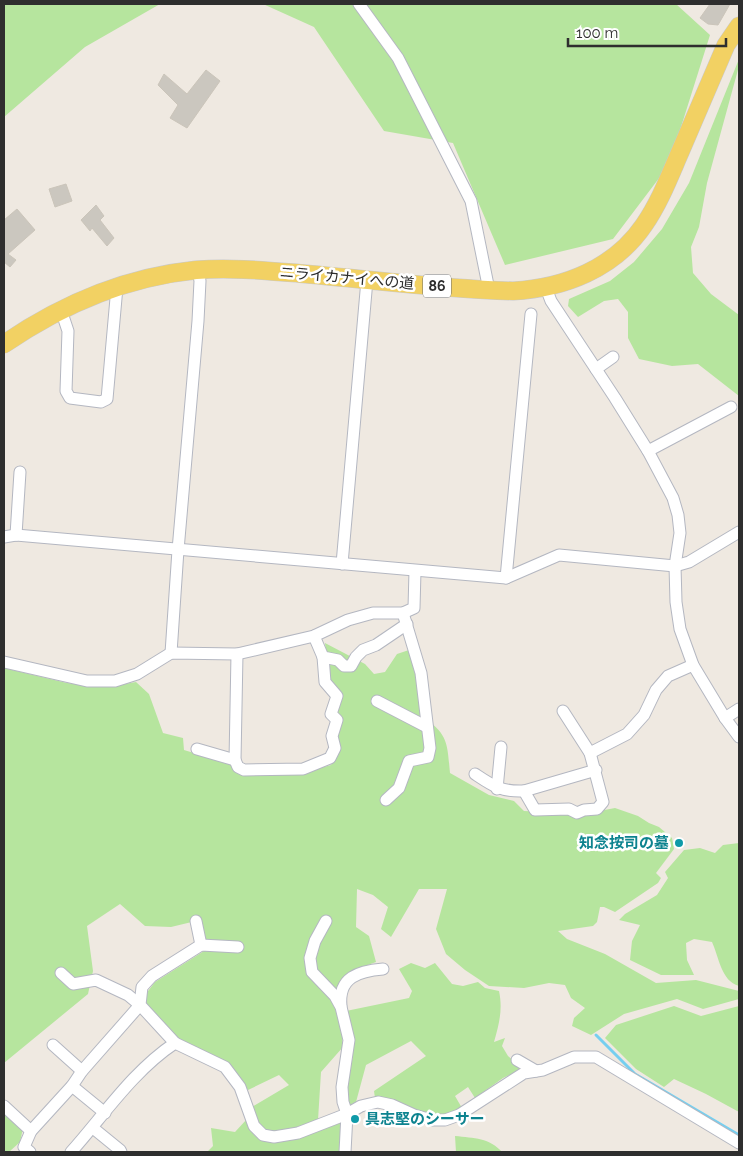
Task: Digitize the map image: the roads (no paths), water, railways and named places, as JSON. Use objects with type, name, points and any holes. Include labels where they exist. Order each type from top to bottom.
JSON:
[{"type":"main road","name":"ニライカナイへの道","points":[[4,344],[33,324],[77,302],[118,287],[174,273],[198,270],[263,271],[513,291],[546,288],[591,272],[611,259],[628,244],[643,226],[663,191],[726,45],[739,26]]},
{"type":"street","points":[[359,4],[398,58],[471,202],[490,290]]},
{"type":"street","points":[[171,653],[198,321],[200,281],[198,270]]},
{"type":"street","points":[[342,564],[367,280]]},
{"type":"street","points":[[60,310],[68,331],[66,392],[70,398],[101,402],[107,399],[118,287]]},
{"type":"street","points":[[546,288],[551,301],[648,451],[673,498],[678,515],[680,533],[675,566],[676,602],[680,628],[693,665],[724,718],[739,737]]},
{"type":"street","points":[[506,578],[531,314]]},
{"type":"street","points":[[596,369],[613,358]]},
{"type":"street","points":[[648,451],[731,407]]},
{"type":"street","points":[[16,534],[20,472]]},
{"type":"street","points":[[4,538],[16,534],[506,578],[559,555],[675,566],[689,562],[739,532]]},
{"type":"street","points":[[323,657],[338,660],[344,666],[351,666],[363,650],[376,646],[414,608],[414,571]]},
{"type":"street","points":[[4,662],[87,681],[115,680],[137,674],[171,653],[237,654],[314,636],[348,620],[373,613],[405,618]]},
{"type":"street","points":[[386,800],[399,788],[408,762],[428,757],[430,748],[420,673],[405,618]]},
{"type":"street","points":[[237,654],[235,760],[238,767],[244,770],[303,769],[330,758],[335,748],[332,736],[337,720],[331,714],[337,696],[325,682],[323,657],[314,636]]},
{"type":"street","points":[[590,753],[627,734],[644,715],[656,690],[668,676],[693,665]]},
{"type":"street","points":[[377,701],[426,727]]},
{"type":"street","points":[[724,718],[739,710]]},
{"type":"street","points":[[524,791],[535,810],[569,809],[577,813],[584,810],[597,809],[604,802],[590,753],[562,711]]},
{"type":"street","points":[[497,789],[501,747]]},
{"type":"street","points":[[198,749],[235,760]]},
{"type":"street","points":[[475,774],[497,789],[511,792],[524,791],[596,770]]},
{"type":"street","points":[[326,920],[315,941],[310,958],[312,972],[335,996],[341,1007]]},
{"type":"street","points":[[196,921],[201,945]]},
{"type":"street","points":[[30,1152],[24,1147],[31,1131],[72,1086],[82,1071],[140,1005],[142,987],[152,976],[201,945],[238,946]]},
{"type":"street","points":[[345,1152],[347,1114],[343,1102],[342,1087],[349,1040],[341,1007],[341,991],[346,981],[352,976],[369,970],[383,968]]},
{"type":"street","points":[[61,973],[73,984],[96,980],[128,995],[140,1005],[175,1043],[224,1067],[240,1087],[254,1126],[263,1135],[274,1137],[298,1133],[347,1114],[362,1106],[378,1102],[392,1105],[414,1115],[432,1120],[445,1120],[459,1115],[524,1073],[543,1070],[574,1057],[596,1057],[739,1143]]},
{"type":"street","points":[[72,1152],[142,1070],[175,1043]]},
{"type":"street","points":[[53,1045],[82,1071]]},
{"type":"street","points":[[517,1060],[536,1071]]},
{"type":"street","points":[[72,1086],[105,1113]]},
{"type":"street","points":[[4,1106],[31,1131]]},
{"type":"street","points":[[93,1128],[121,1152]]},
{"type":"waterway","points":[[596,1035],[635,1074],[739,1135]]},
{"type":"place","name":"知念按司の墓","points":[[679,843]]},
{"type":"place","name":"具志堅のシーサー","points":[[355,1119]]}]
